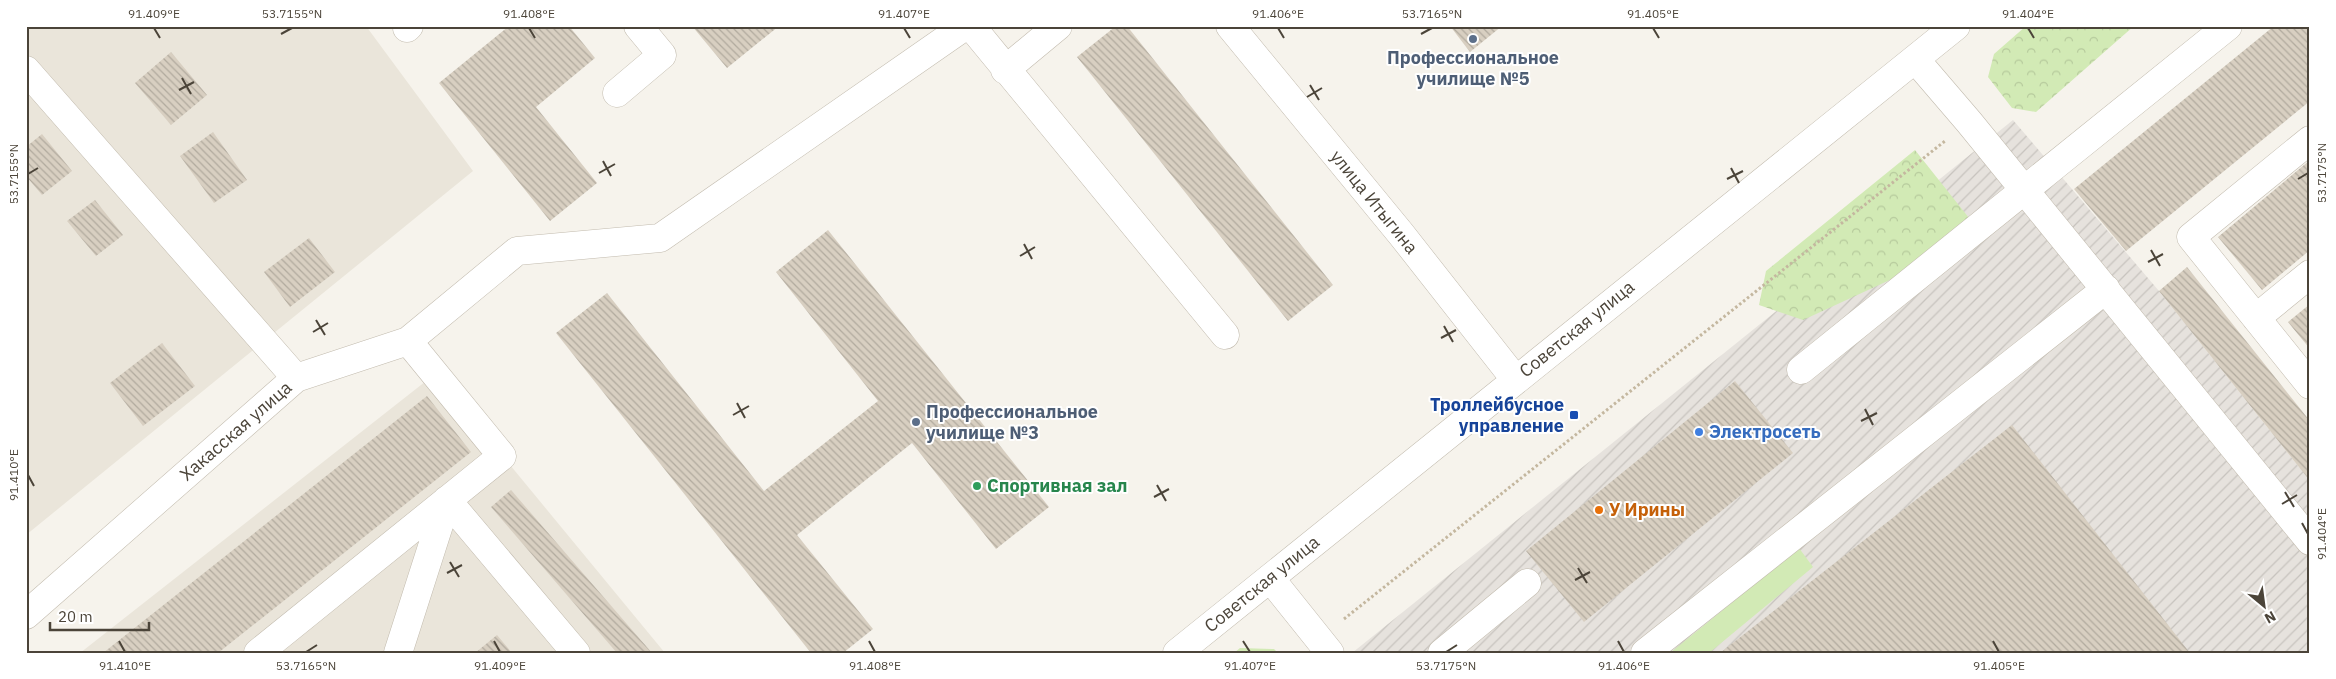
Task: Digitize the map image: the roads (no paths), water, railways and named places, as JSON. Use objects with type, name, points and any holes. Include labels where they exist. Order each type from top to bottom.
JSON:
[{"type":"street","points":[[617,93],[662,55],[638,26]]},
{"type":"street","name":"Хакасская улица","points":[[26,615],[296,378],[408,341],[517,252],[660,238],[965,26]]},
{"type":"street","points":[[971,26],[1005,70],[1225,335]]},
{"type":"street","points":[[1005,70],[1058,26]]},
{"type":"street","name":"улица Итыгина","points":[[1230,26],[1401,234],[1515,379]]},
{"type":"street","name":"Советская улица","points":[[1177,653],[1515,379],[1956,26]]},
{"type":"street","points":[[1801,370],[2228,26]]},
{"type":"street","points":[[1915,59],[2106,289],[2310,541]]},
{"type":"street","points":[[26,70],[296,378]]},
{"type":"street","points":[[2310,140],[2191,237],[2310,385]]},
{"type":"street","points":[[2256,318],[2310,274]]},
{"type":"street","points":[[1645,653],[2106,289]]},
{"type":"street","points":[[258,653],[502,456],[408,341]]},
{"type":"street","points":[[398,653],[447,500]]},
{"type":"street","points":[[447,500],[576,653]]},
{"type":"street","points":[[1270,578],[1324,646]]},
{"type":"street","points":[[1442,653],[1527,584]]},
{"type":"place","name":"Профессиональное училище №5","points":[[1473,39]]},
{"type":"place","name":"Троллейбусное управление","points":[[1574,415]]},
{"type":"place","name":"Профессиональное училище №3","points":[[916,422]]},
{"type":"place","name":"Электросеть","points":[[1699,432]]},
{"type":"place","name":"Спортивная зал","points":[[977,486]]},
{"type":"place","name":"У Ирины","points":[[1599,510]]}]
